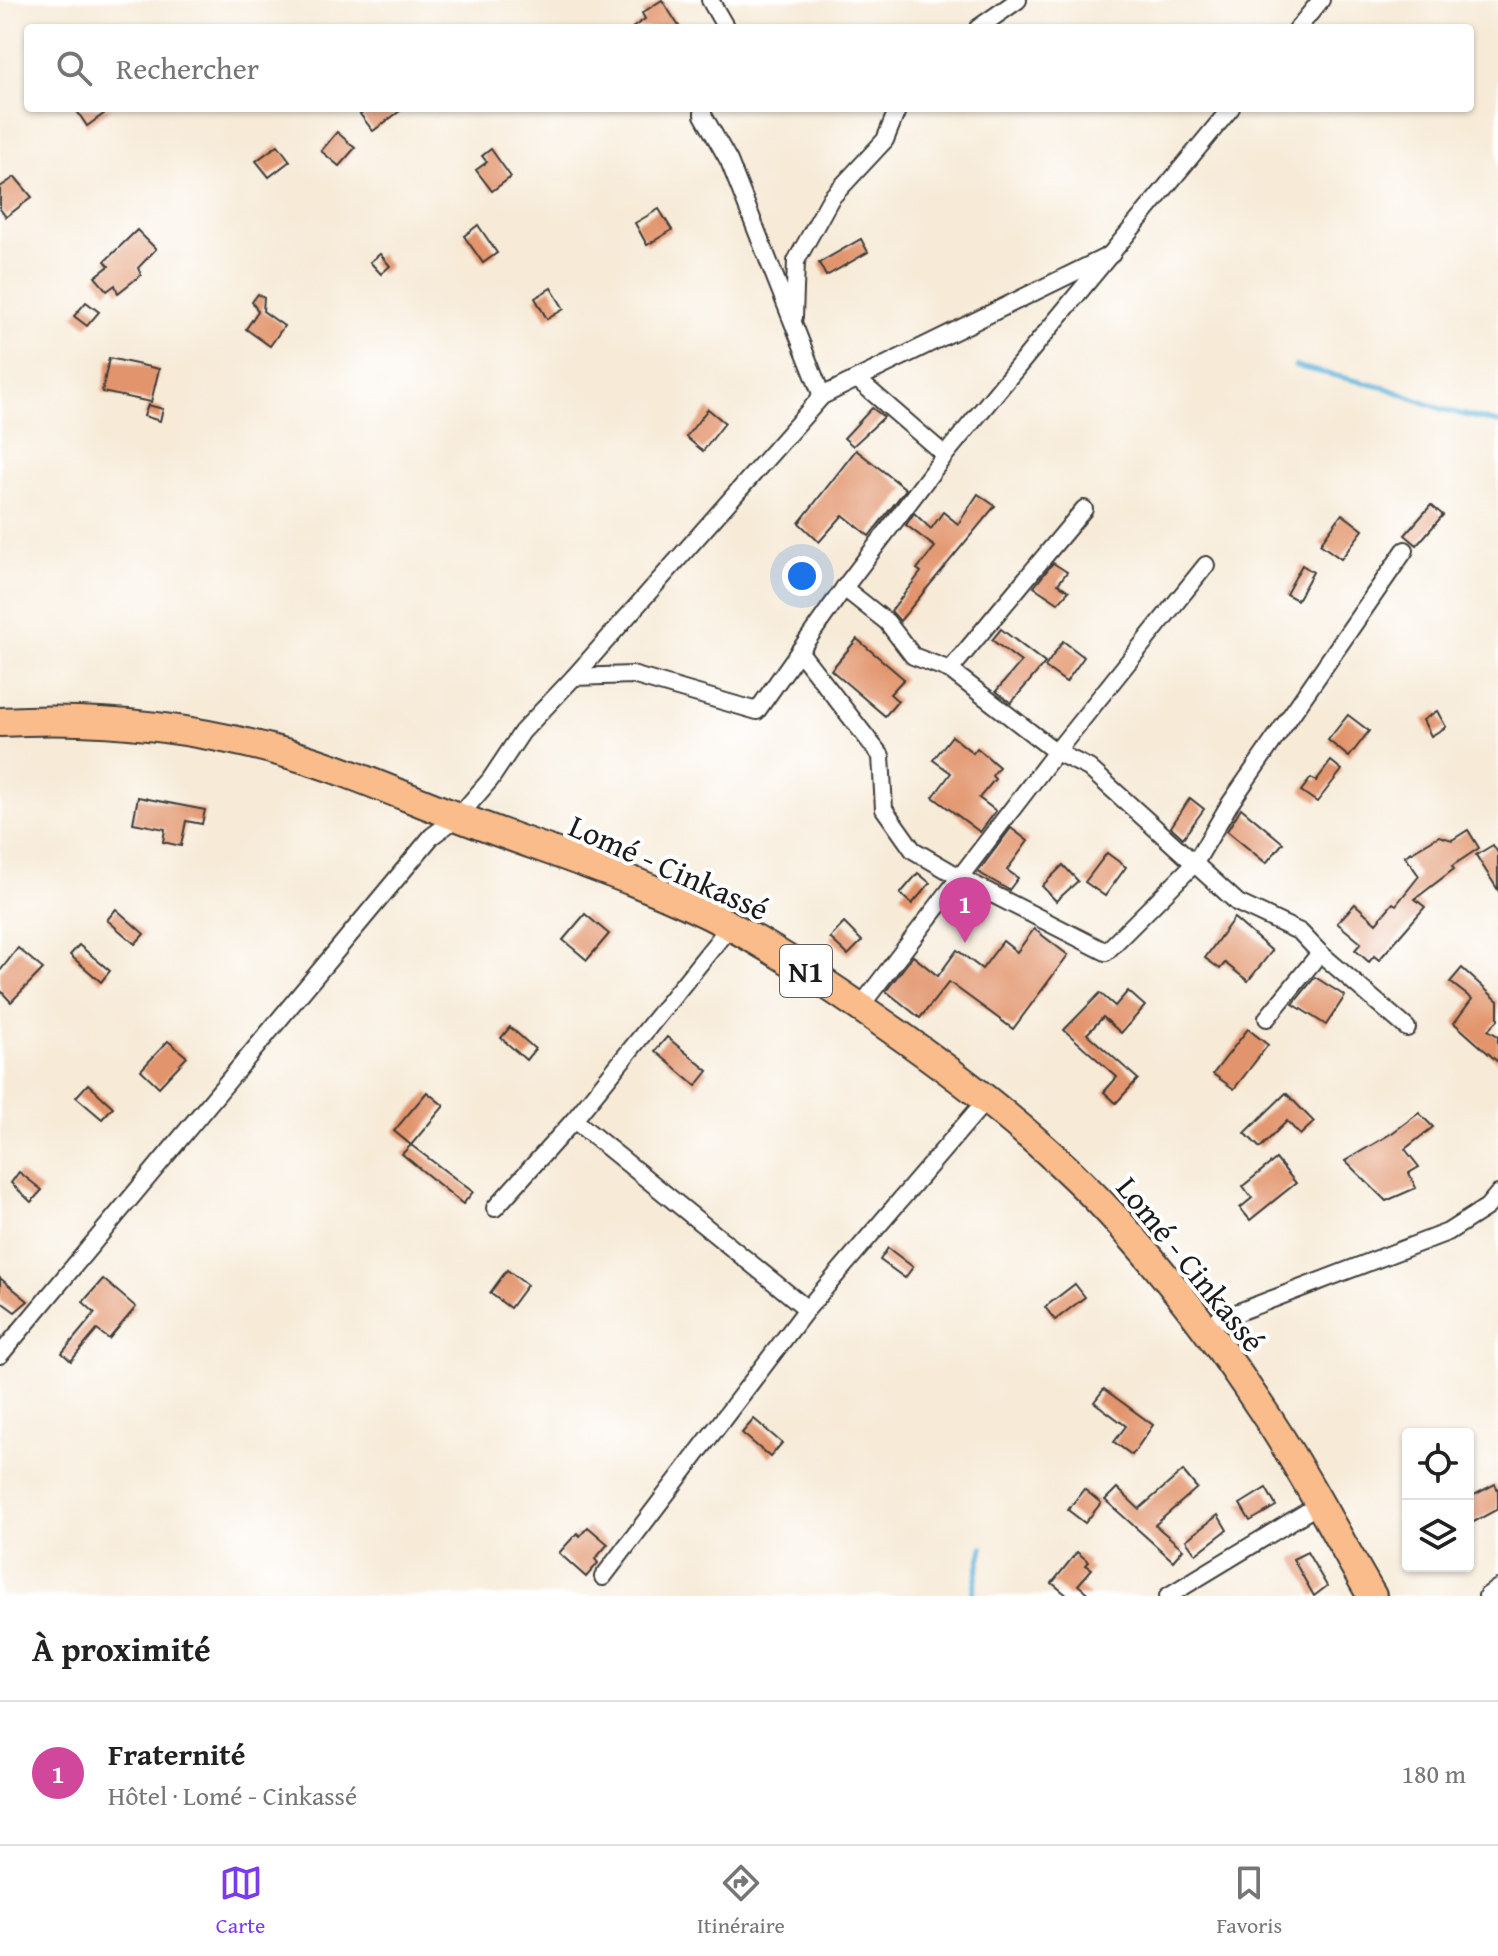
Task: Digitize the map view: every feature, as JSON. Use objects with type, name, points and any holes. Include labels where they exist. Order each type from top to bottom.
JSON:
[{"type":"highway","name":"Lomé - Cinkassé","points":[[0,722],[161,726],[293,755],[648,889],[730,926],[786,958],[927,1054],[986,1100],[1037,1143],[1121,1224],[1202,1326],[1266,1415],[1372,1596]]},
{"type":"street","points":[[710,0],[724,24]]},
{"type":"street","points":[[984,24],[1018,0]]},
{"type":"street","points":[[1301,24],[1321,0]]},
{"type":"street","points":[[703,112],[729,161],[822,396]]},
{"type":"street","points":[[793,322],[796,261],[831,198],[885,140],[896,112]]},
{"type":"street","points":[[574,677],[632,675],[757,711],[844,588],[945,455],[1228,112]]},
{"type":"street","points":[[0,1355],[432,836],[458,817],[490,780],[522,732],[822,396],[1112,254]]},
{"type":"street","points":[[858,380],[945,455]]},
{"type":"street","points":[[950,670],[1084,509]]},
{"type":"street","points":[[799,651],[881,756],[884,809],[913,850],[1106,952],[1195,863],[1229,805],[1405,550]]},
{"type":"street","points":[[860,1007],[1056,752],[1206,565]]},
{"type":"street","points":[[844,588],[887,622],[913,656],[950,670],[1056,752],[1089,768],[1238,903],[1300,932],[1407,1028]]},
{"type":"street","points":[[495,1208],[574,1120],[730,926]]},
{"type":"street","points":[[1267,1018],[1320,953]]},
{"type":"street","points":[[603,1577],[807,1309],[986,1100]]},
{"type":"street","points":[[574,1120],[807,1309]]},
{"type":"street","points":[[1202,1326],[1448,1232],[1487,1207],[1498,1194]]},
{"type":"street","points":[[1168,1596],[1194,1589],[1318,1505]]},
{"type":"street","points":[[1487,1596],[1498,1588]]},
{"type":"building","points":[[662,0],[677,24],[638,24],[645,19],[642,13]]},
{"type":"building","points":[[78,112],[106,112],[87,126]]},
{"type":"building","points":[[363,112],[399,112],[373,131],[360,114]]},
{"type":"building","points":[[337,132],[355,148],[339,166],[321,151]]},
{"type":"building","points":[[278,145],[290,161],[269,177],[256,161]]},
{"type":"building","points":[[491,149],[511,177],[492,191],[476,170],[487,162],[482,156]]},
{"type":"building","points":[[15,177],[32,197],[6,217],[0,209],[0,187]]},
{"type":"building","points":[[659,209],[672,230],[647,245],[635,223]]},
{"type":"building","points":[[478,225],[497,253],[483,263],[464,236]]},
{"type":"building","points":[[137,230],[156,249],[138,268],[141,275],[118,293],[115,285],[107,291],[95,277],[109,266],[105,261]]},
{"type":"building","points":[[861,239],[868,252],[826,276],[819,263]]},
{"type":"building","points":[[380,254],[390,266],[381,274],[370,262]]},
{"type":"building","points":[[551,288],[564,309],[547,319],[535,298]]},
{"type":"building","points":[[258,294],[264,298],[263,311],[284,326],[270,346],[246,329],[258,311],[252,302]]},
{"type":"building","points":[[86,302],[99,312],[87,326],[74,316]]},
{"type":"building","points":[[109,358],[159,369],[151,402],[102,392]]},
{"type":"building","points":[[148,405],[163,409],[160,421],[144,416]]},
{"type":"building","points":[[872,408],[884,417],[853,446],[844,438]]},
{"type":"building","points":[[708,409],[725,423],[703,451],[686,437]]},
{"type":"building","points":[[856,450],[906,489],[869,536],[843,515],[819,542],[799,523]]},
{"type":"building","points":[[978,494],[995,506],[900,621],[891,611],[921,572],[917,569],[935,547],[906,525],[914,513],[931,529],[943,512],[958,524]]},
{"type":"building","points":[[1431,505],[1443,515],[1417,545],[1405,535]]},
{"type":"building","points":[[1342,514],[1363,530],[1341,559],[1320,544]]},
{"type":"building","points":[[1053,563],[1067,572],[1058,584],[1069,591],[1058,603],[1034,587]]},
{"type":"building","points":[[1302,565],[1313,572],[1297,600],[1286,594]]},
{"type":"building","points":[[1001,629],[1045,663],[1011,703],[996,691],[1021,662],[992,640]]},
{"type":"building","points":[[857,639],[904,679],[890,694],[898,701],[885,716],[831,670]]},
{"type":"building","points":[[1063,641],[1084,657],[1066,682],[1045,667]]},
{"type":"building","points":[[1437,711],[1446,727],[1431,736],[1423,720]]},
{"type":"building","points":[[1348,715],[1369,731],[1349,757],[1328,740]]},
{"type":"building","points":[[952,736],[973,753],[977,748],[999,767],[992,776],[995,779],[979,798],[996,811],[980,832],[933,797],[951,773],[933,760]]},
{"type":"building","points":[[1331,761],[1342,770],[1317,802],[1301,791],[1311,778],[1316,781]]},
{"type":"building","points":[[138,797],[205,810],[202,824],[186,821],[181,846],[163,842],[165,829],[133,823]]},
{"type":"building","points":[[1190,798],[1204,809],[1183,838],[1171,827]]},
{"type":"building","points":[[1241,808],[1283,843],[1266,863],[1227,831]]},
{"type":"building","points":[[1011,828],[1028,841],[1007,870],[1018,878],[1009,890],[978,872]]},
{"type":"building","points":[[1468,830],[1479,848],[1452,866],[1454,869],[1415,899],[1425,907],[1379,960],[1374,956],[1369,962],[1355,950],[1361,943],[1337,923],[1355,904],[1376,923],[1393,903],[1396,905],[1419,876],[1405,856],[1439,836],[1452,840]]},
{"type":"building","points":[[1493,845],[1498,853],[1498,890],[1476,855]]},
{"type":"building","points":[[1107,853],[1126,867],[1105,896],[1085,882]]},
{"type":"building","points":[[1063,865],[1078,881],[1056,901],[1042,886]]},
{"type":"building","points":[[918,873],[930,883],[912,904],[900,894]]},
{"type":"building","points":[[116,909],[144,934],[135,944],[107,920]]},
{"type":"building","points":[[585,914],[609,934],[587,960],[563,940]]},
{"type":"building","points":[[1234,918],[1272,951],[1248,981],[1225,963],[1220,969],[1205,958]]},
{"type":"building","points":[[844,923],[862,941],[848,955],[830,938]]},
{"type":"building","points":[[1034,929],[1068,955],[1013,1029],[949,982],[920,1018],[886,991],[913,956],[938,976],[957,950],[982,969],[1003,941],[1017,952]]},
{"type":"building","points":[[79,945],[110,971],[101,982],[70,955]]},
{"type":"building","points":[[18,948],[43,969],[11,1002],[0,990],[0,971]]},
{"type":"building","points":[[1462,968],[1498,1001],[1498,1020],[1488,1030],[1498,1036],[1498,1062],[1454,1023],[1472,999],[1450,982]]},
{"type":"building","points":[[1315,977],[1345,996],[1326,1025],[1293,1004]]},
{"type":"building","points":[[1128,991],[1145,1006],[1121,1033],[1103,1017],[1087,1034],[1138,1079],[1116,1103],[1104,1092],[1117,1077],[1064,1030],[1100,993],[1115,1006]]},
{"type":"building","points":[[510,1027],[535,1049],[526,1060],[501,1038]]},
{"type":"building","points":[[1248,1029],[1268,1045],[1234,1089],[1213,1074]]},
{"type":"building","points":[[667,1037],[708,1071],[696,1086],[655,1051]]},
{"type":"building","points":[[168,1041],[187,1057],[159,1087],[141,1070]]},
{"type":"building","points":[[88,1084],[113,1107],[102,1119],[76,1097]]},
{"type":"building","points":[[427,1092],[444,1106],[411,1145],[394,1131]]},
{"type":"building","points":[[1286,1093],[1314,1122],[1300,1135],[1287,1121],[1260,1148],[1245,1133]]},
{"type":"building","points":[[1419,1113],[1433,1127],[1405,1149],[1419,1167],[1409,1173],[1416,1188],[1386,1201],[1345,1161]]},
{"type":"building","points":[[411,1145],[473,1192],[463,1204],[402,1154]]},
{"type":"building","points":[[1276,1159],[1296,1183],[1250,1220],[1240,1208],[1252,1198],[1243,1186]]},
{"type":"building","points":[[19,1172],[42,1190],[31,1202],[11,1183]]},
{"type":"building","points":[[888,1248],[913,1267],[905,1278],[880,1260]]},
{"type":"building","points":[[507,1270],[527,1285],[510,1308],[490,1293]]},
{"type":"building","points":[[0,1278],[28,1301],[15,1312],[0,1301]]},
{"type":"building","points":[[103,1279],[136,1307],[109,1339],[97,1330],[71,1361],[62,1353],[95,1313],[83,1302]]},
{"type":"building","points":[[1075,1284],[1085,1297],[1055,1320],[1045,1307]]},
{"type":"building","points":[[1104,1389],[1153,1425],[1132,1455],[1114,1442],[1126,1426],[1094,1402]]},
{"type":"building","points":[[754,1419],[782,1443],[770,1457],[742,1433]]},
{"type":"building","points":[[1183,1471],[1197,1488],[1155,1525],[1183,1549],[1173,1561],[1105,1500],[1117,1488],[1139,1509]]},
{"type":"building","points":[[1495,1484],[1498,1509],[1474,1522],[1474,1495]]},
{"type":"building","points":[[1266,1488],[1276,1506],[1250,1521],[1240,1504]]},
{"type":"building","points":[[1084,1489],[1101,1503],[1085,1523],[1068,1510]]},
{"type":"building","points":[[1218,1515],[1227,1530],[1196,1554],[1186,1540]]},
{"type":"building","points":[[588,1527],[608,1544],[595,1559],[598,1563],[586,1577],[559,1553],[577,1533],[580,1536]]},
{"type":"building","points":[[1077,1552],[1092,1569],[1078,1585],[1091,1596],[1068,1596],[1052,1583]]},
{"type":"building","points":[[1307,1552],[1327,1586],[1314,1596],[1293,1559]]},
{"type":"waterway","points":[[1295,366],[1386,388],[1441,409],[1498,423]]},
{"type":"waterway","points":[[972,1596],[983,1548]]},
{"type":"place","name":"Fraternité","points":[[965,943]]}]
